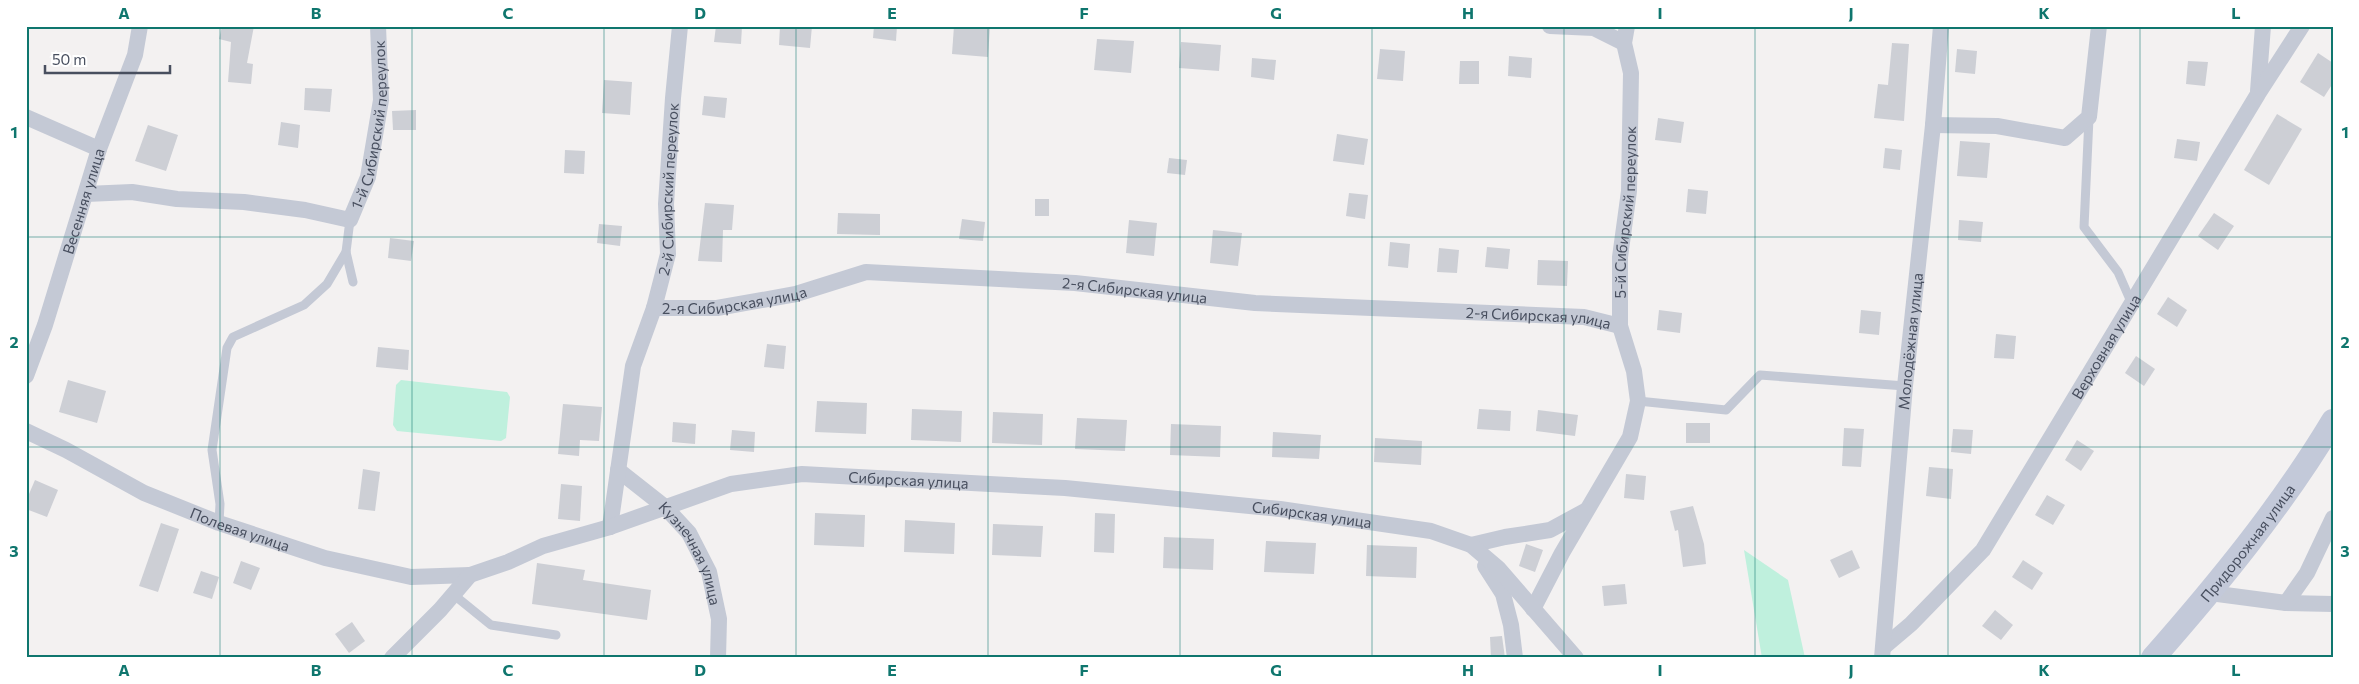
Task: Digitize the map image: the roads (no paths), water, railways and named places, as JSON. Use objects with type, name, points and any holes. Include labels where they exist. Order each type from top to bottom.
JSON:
[{"type":"street","name":"Весенняя улица","points":[[26,376],[99,149],[135,55],[140,26]]},
{"type":"street","name":"1-й Сибирский переулок","points":[[350,220],[368,177],[381,100],[378,26]]},
{"type":"street","name":"2-й Сибирский переулок","points":[[610,527],[633,366],[654,308],[668,254],[667,194],[680,26]]},
{"type":"street","points":[[1550,26],[1594,28],[1624,43]]},
{"type":"street","name":"5-й Сибирский переулок","points":[[1533,609],[1586,511],[1630,437],[1638,401],[1634,371],[1620,326],[1620,257],[1629,191],[1631,73],[1624,43],[1627,26]]},
{"type":"street","name":"Молодёжная улица","points":[[1883,652],[1905,386],[1933,125],[1941,26]]},
{"type":"street","points":[[1933,125],[1997,126],[2065,138],[2089,117],[2099,26]]},
{"type":"street","points":[[2258,94],[2263,26]]},
{"type":"street","name":"Верховная улица","points":[[1883,652],[1983,550],[2258,94],[2302,26]]},
{"type":"street","points":[[26,117],[99,149]]},
{"type":"street","points":[[86,194],[132,192],[176,199],[244,202],[313,211],[350,220]]},
{"type":"street","name":"2-я Сибирская улица","points":[[654,308],[717,308],[796,294],[866,272],[1075,283],[1264,304],[1584,316],[1620,326]]},
{"type":"street","name":"Придорожная улица","points":[[2153,658],[2210,593],[2309,460],[2333,421]]},
{"type":"street","name":"Полевая улица","points":[[26,431],[66,450],[144,493],[219,522],[325,558],[411,577],[470,576]]},
{"type":"street","name":"Кузнечная улица","points":[[618,470],[665,507],[689,533],[709,572],[719,619],[718,658]]},
{"type":"street","name":"Сибирская улица","points":[[392,658],[454,595],[470,576],[543,546],[610,527],[731,484],[802,474],[1065,488],[1280,509],[1431,531],[1471,545]]},
{"type":"street","points":[[1471,545],[1505,537],[1550,530],[1586,511]]},
{"type":"street","points":[[2286,603],[2307,573],[2333,518]]},
{"type":"street","points":[[1471,545],[1498,568],[1576,658]]},
{"type":"street","points":[[1471,545],[1503,594],[1511,625],[1515,658]]},
{"type":"street","points":[[2210,593],[2286,603],[2333,604]]},
{"type":"lane","points":[[2089,117],[2084,227],[2118,272],[2132,304]]},
{"type":"lane","points":[[350,220],[346,252],[353,282]]},
{"type":"lane","points":[[219,522],[220,504],[212,450],[227,348],[233,337],[244,330],[304,305],[327,284],[346,252]]},
{"type":"lane","points":[[1638,401],[1726,410],[1760,375],[1905,386]]},
{"type":"lane","points":[[454,595],[491,626],[556,635]]}]
